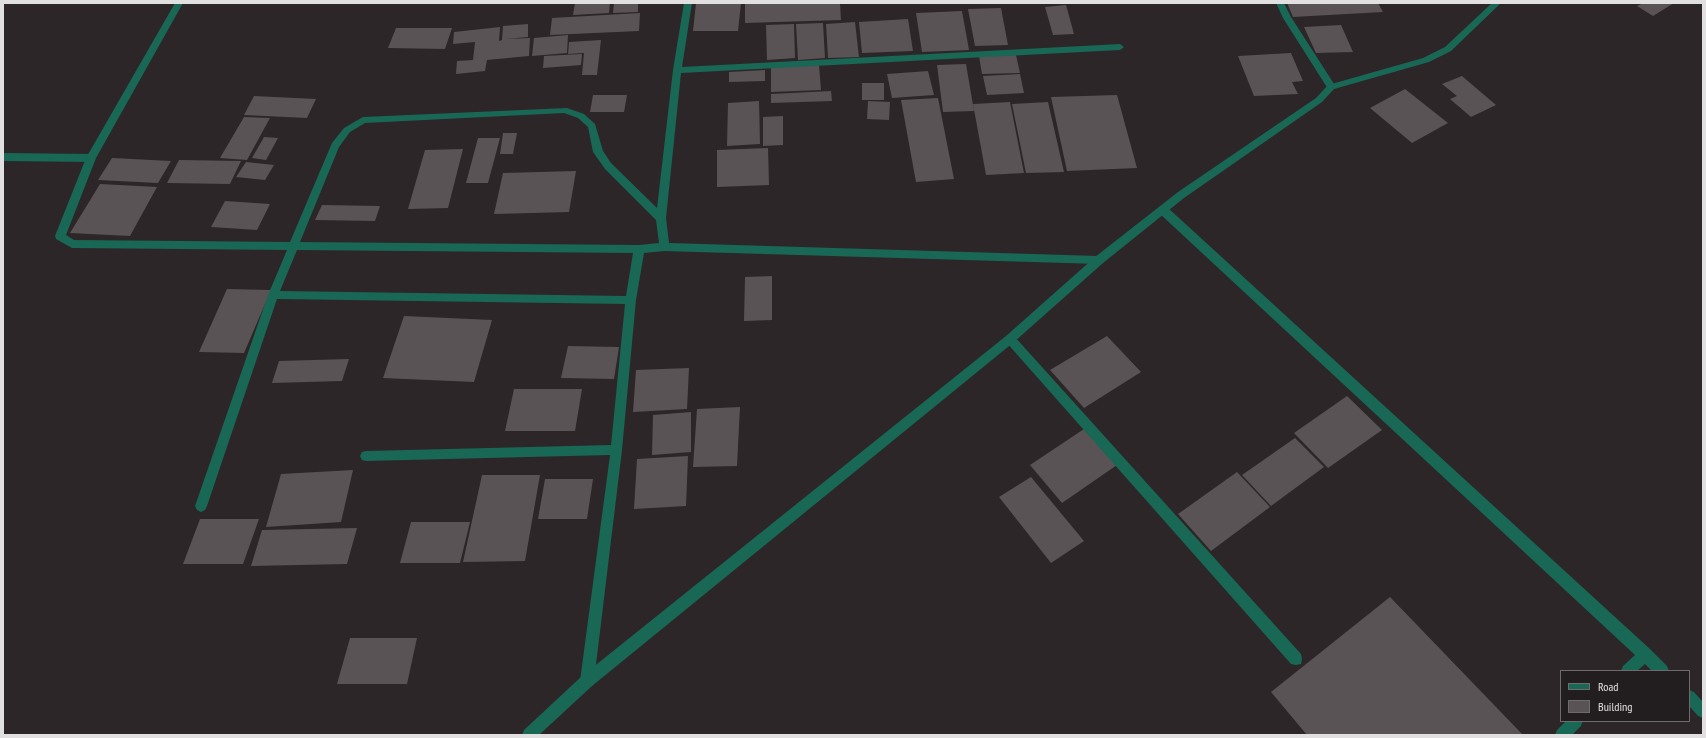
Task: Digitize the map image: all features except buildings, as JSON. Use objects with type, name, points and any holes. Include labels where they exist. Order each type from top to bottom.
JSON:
[{"type":"street","points":[[179,3],[91,158],[60,236],[72,244],[639,249],[664,247],[1099,260]]},
{"type":"street","points":[[664,247],[661,218],[677,70],[688,3]]},
{"type":"street","points":[[1280,3],[1287,18],[1310,52],[1330,87]]},
{"type":"street","points":[[529,735],[587,681],[1010,339],[1099,260],[1181,195],[1319,100],[1330,87],[1426,60],[1448,49],[1497,3]]},
{"type":"street","points":[[677,70],[1120,47]]},
{"type":"street","points":[[202,506],[273,295],[335,146],[347,130],[363,120],[564,110],[581,116],[592,126],[598,152],[608,166],[661,218]]},
{"type":"street","points":[[3,157],[91,158]]},
{"type":"street","points":[[1163,210],[1661,670]]},
{"type":"street","points":[[587,681],[616,450],[631,300],[639,249]]},
{"type":"street","points":[[273,295],[631,300]]},
{"type":"street","points":[[1010,339],[1296,659]]},
{"type":"street","points":[[366,456],[616,450]]},
{"type":"street","points":[[1629,670],[1645,654]]},
{"type":"street","points":[[1690,698],[1703,711]]},
{"type":"street","points":[[1562,735],[1575,722]]}]
